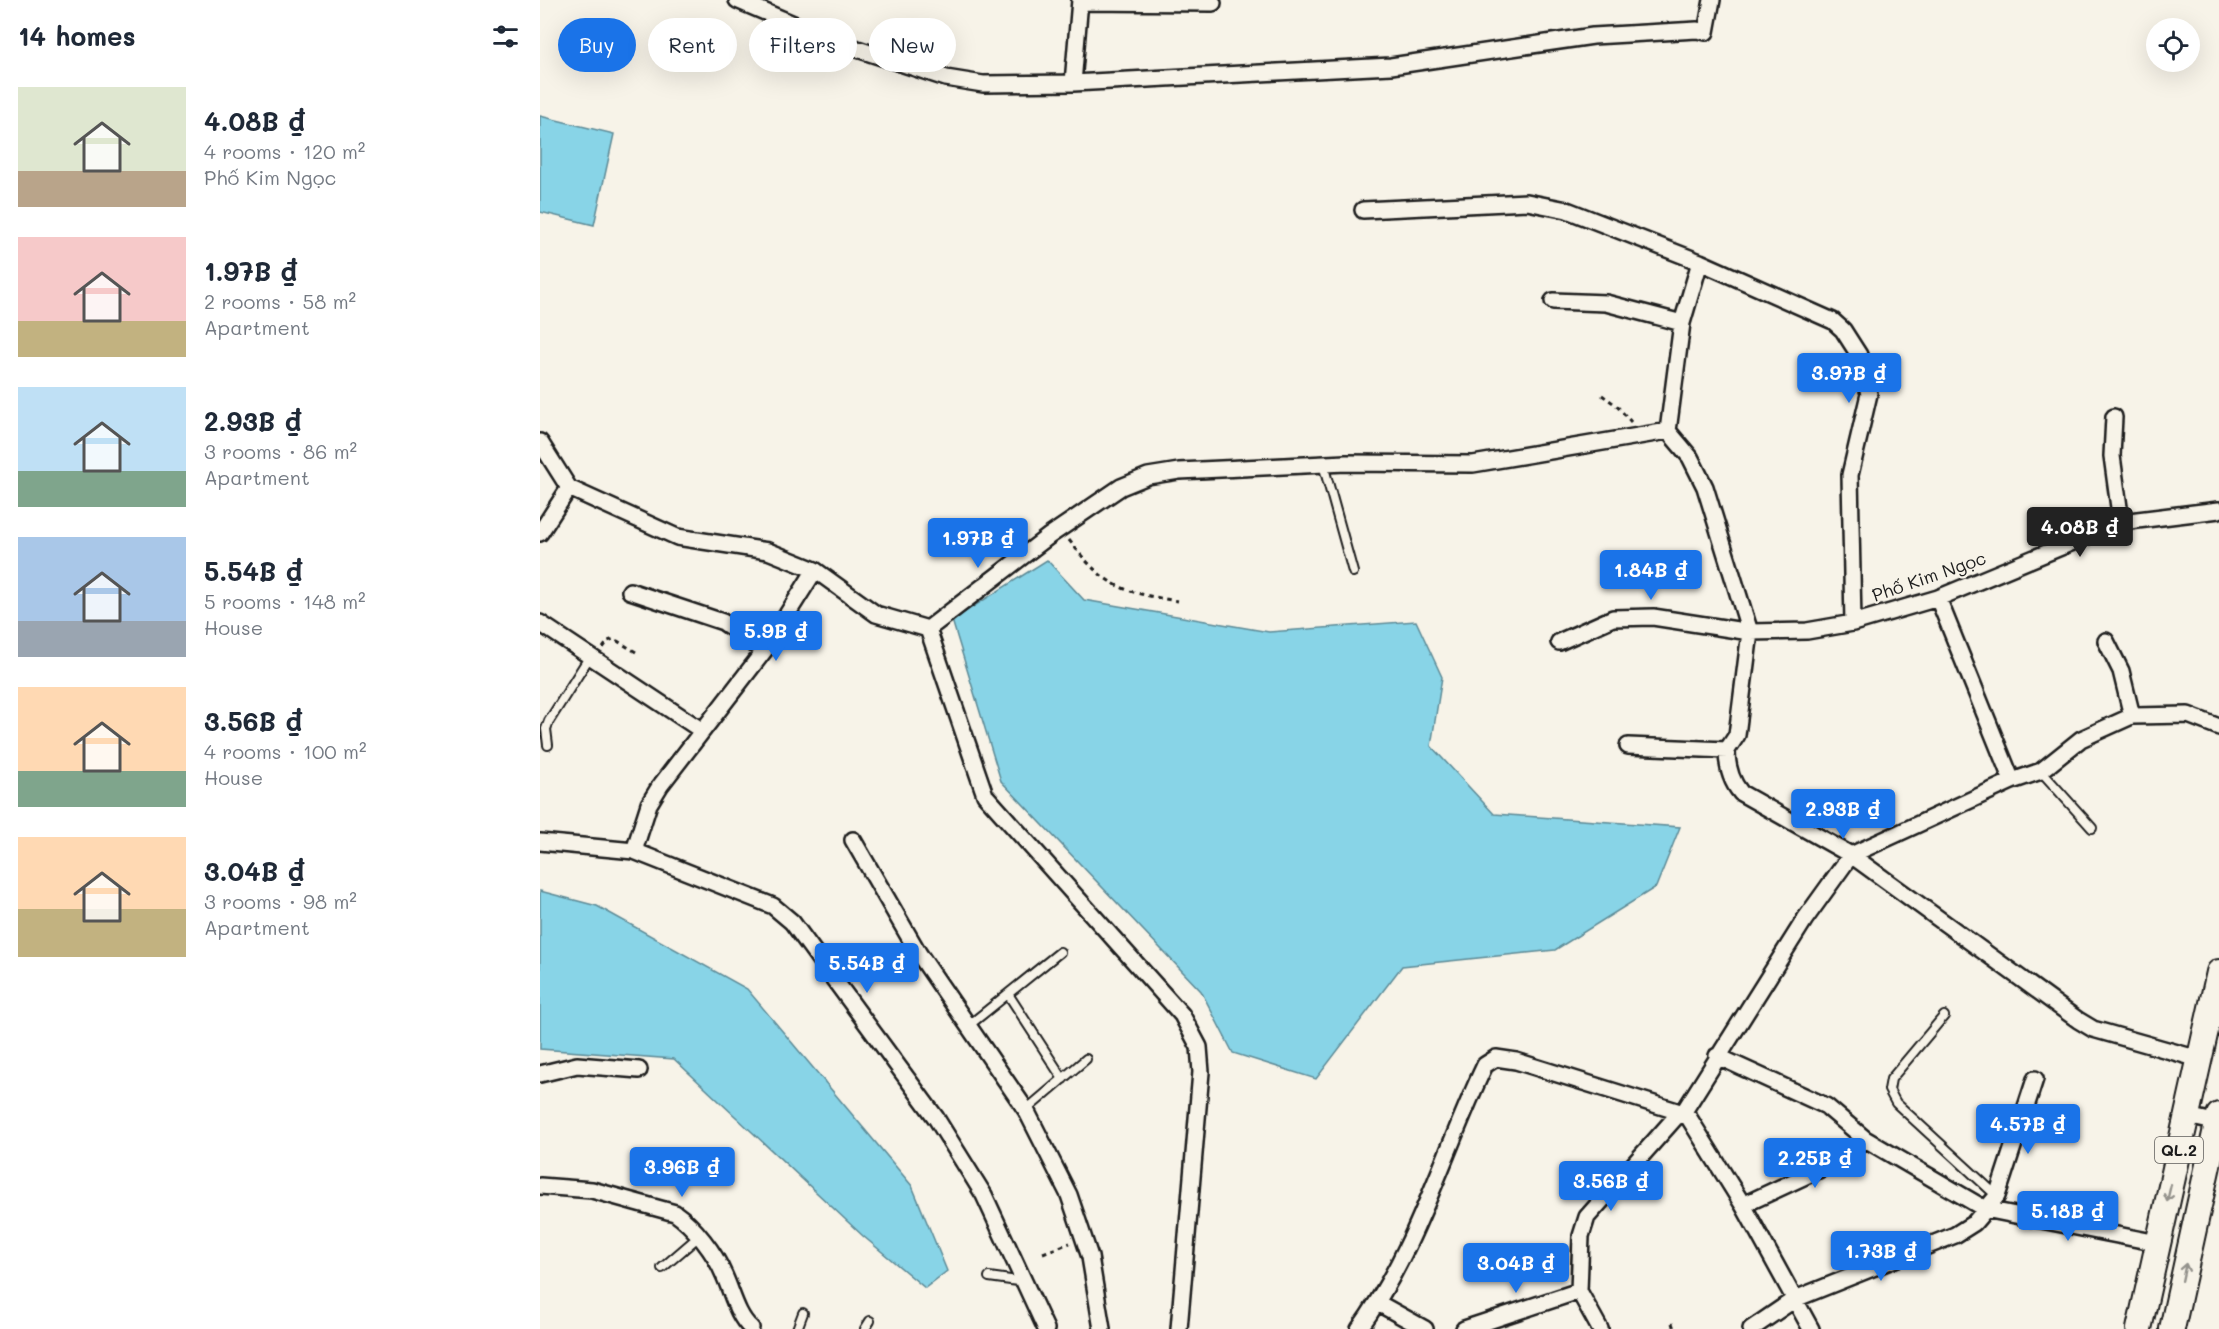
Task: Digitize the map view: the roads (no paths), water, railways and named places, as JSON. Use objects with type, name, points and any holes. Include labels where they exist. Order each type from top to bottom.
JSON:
[{"type":"main road","name":"QL.2","points":[[2139,1329],[2219,972]]},
{"type":"main road","name":"QL.2","points":[[2172,1329],[2218,1120]]},
{"type":"street","points":[[737,0],[833,41],[946,78],[983,84],[1073,83],[1391,66],[1593,36],[1697,30],[1706,33],[1713,0]]},
{"type":"street","points":[[1073,83],[1080,1],[1213,3]]},
{"type":"street","points":[[1363,210],[1527,202],[1567,210],[1700,262],[1833,321],[1844,330],[1859,355],[1869,394],[1850,475],[1852,623]]},
{"type":"street","points":[[1700,262],[1682,323],[1668,430],[1690,457],[1706,487],[1750,632],[1737,735],[1727,750],[1729,772],[1733,784],[1741,793],[1851,855],[2093,1029],[2199,1059]]},
{"type":"street","points":[[1553,301],[1606,303],[1682,323]]},
{"type":"street","points":[[2114,417],[2112,456],[2121,522]]},
{"type":"street","points":[[928,629],[1060,528],[1121,487],[1148,476],[1179,471],[1323,464],[1473,464],[1668,430]]},
{"type":"street","points":[[540,442],[569,488],[676,537],[768,550],[815,570],[876,614],[928,629]]},
{"type":"street","points":[[540,533],[569,488]]},
{"type":"street","name":"Phố Kim Ngọc","points":[[1559,642],[1613,618],[1653,617],[1750,632],[1806,632],[1852,623],[1938,598],[2121,522],[2219,510]]},
{"type":"street","points":[[634,851],[649,804],[701,730],[764,651],[815,570]]},
{"type":"street","points":[[630,591],[723,622],[764,651]]},
{"type":"street","points":[[1938,598],[2012,782]]},
{"type":"street","points":[[540,623],[701,730]]},
{"type":"street","points":[[928,629],[985,795],[1182,1015],[1199,1047],[1202,1072],[1179,1329]]},
{"type":"street","points":[[2106,641],[2121,671],[2132,716]]},
{"type":"street","points":[[1600,1329],[1579,1291],[1581,1236],[1587,1217],[1675,1118],[1683,1113],[1805,919],[1851,855],[2041,771],[2081,739],[2132,716],[2188,715],[2219,728]]},
{"type":"street","points":[[1628,746],[1727,750]]},
{"type":"street","points":[[853,840],[919,954],[1026,1110],[1069,1195],[1090,1257],[1102,1329]]},
{"type":"street","points":[[540,842],[634,851],[773,906],[792,922],[942,1128],[984,1195],[1046,1329]]},
{"type":"street","points":[[1717,1056],[1826,1106],[1865,1139],[1985,1209],[2158,1243]]},
{"type":"street","points":[[1359,1329],[1378,1303],[1417,1228],[1485,1065],[1496,1058],[1516,1060],[1683,1113],[1689,1118],[1743,1205],[1811,1329]]},
{"type":"street","points":[[540,1074],[577,1065],[639,1070]]},
{"type":"street","points":[[1751,1329],[1795,1299],[1955,1235],[1974,1223],[1997,1196],[2035,1079]]},
{"type":"street","points":[[2187,1116],[2218,1120]]},
{"type":"street","points":[[1743,1205],[1838,1161],[1865,1139]]},
{"type":"street","points":[[540,1186],[592,1190],[675,1213],[685,1220],[723,1271],[742,1317],[756,1329]]},
{"type":"street","points":[[1464,1329],[1579,1291]]},
{"type":"street","points":[[1378,1303],[1425,1329]]},
{"type":"lane","points":[[1323,464],[1353,572]]},
{"type":"lane","points":[[548,745],[546,729],[549,721],[593,658]]},
{"type":"lane","points":[[2041,771],[2092,828]]},
{"type":"lane","points":[[968,1026],[1060,952]]},
{"type":"lane","points":[[1008,994],[1062,1079]]},
{"type":"lane","points":[[1944,1016],[1891,1079],[1889,1090],[1896,1103],[1997,1196]]},
{"type":"lane","points":[[1026,1110],[1086,1059]]},
{"type":"lane","points":[[662,1268],[698,1237]]},
{"type":"lane","points":[[989,1277],[1026,1282]]},
{"type":"lane","points":[[797,1329],[803,1313]]},
{"type":"lane","points":[[865,1329],[870,1321]]},
{"type":"water","points":[[540,116],[614,134],[594,225],[540,212]]},
{"type":"water","points":[[1047,560],[1084,600],[1269,632],[1416,621],[1442,677],[1431,746],[1494,814],[1680,827],[1656,887],[1555,950],[1402,966],[1316,1079],[1233,1053],[1201,991],[1001,781],[952,620]]},
{"type":"water","points":[[540,891],[597,906],[747,989],[912,1186],[947,1271],[925,1288],[863,1236],[674,1059],[540,1049]]}]
